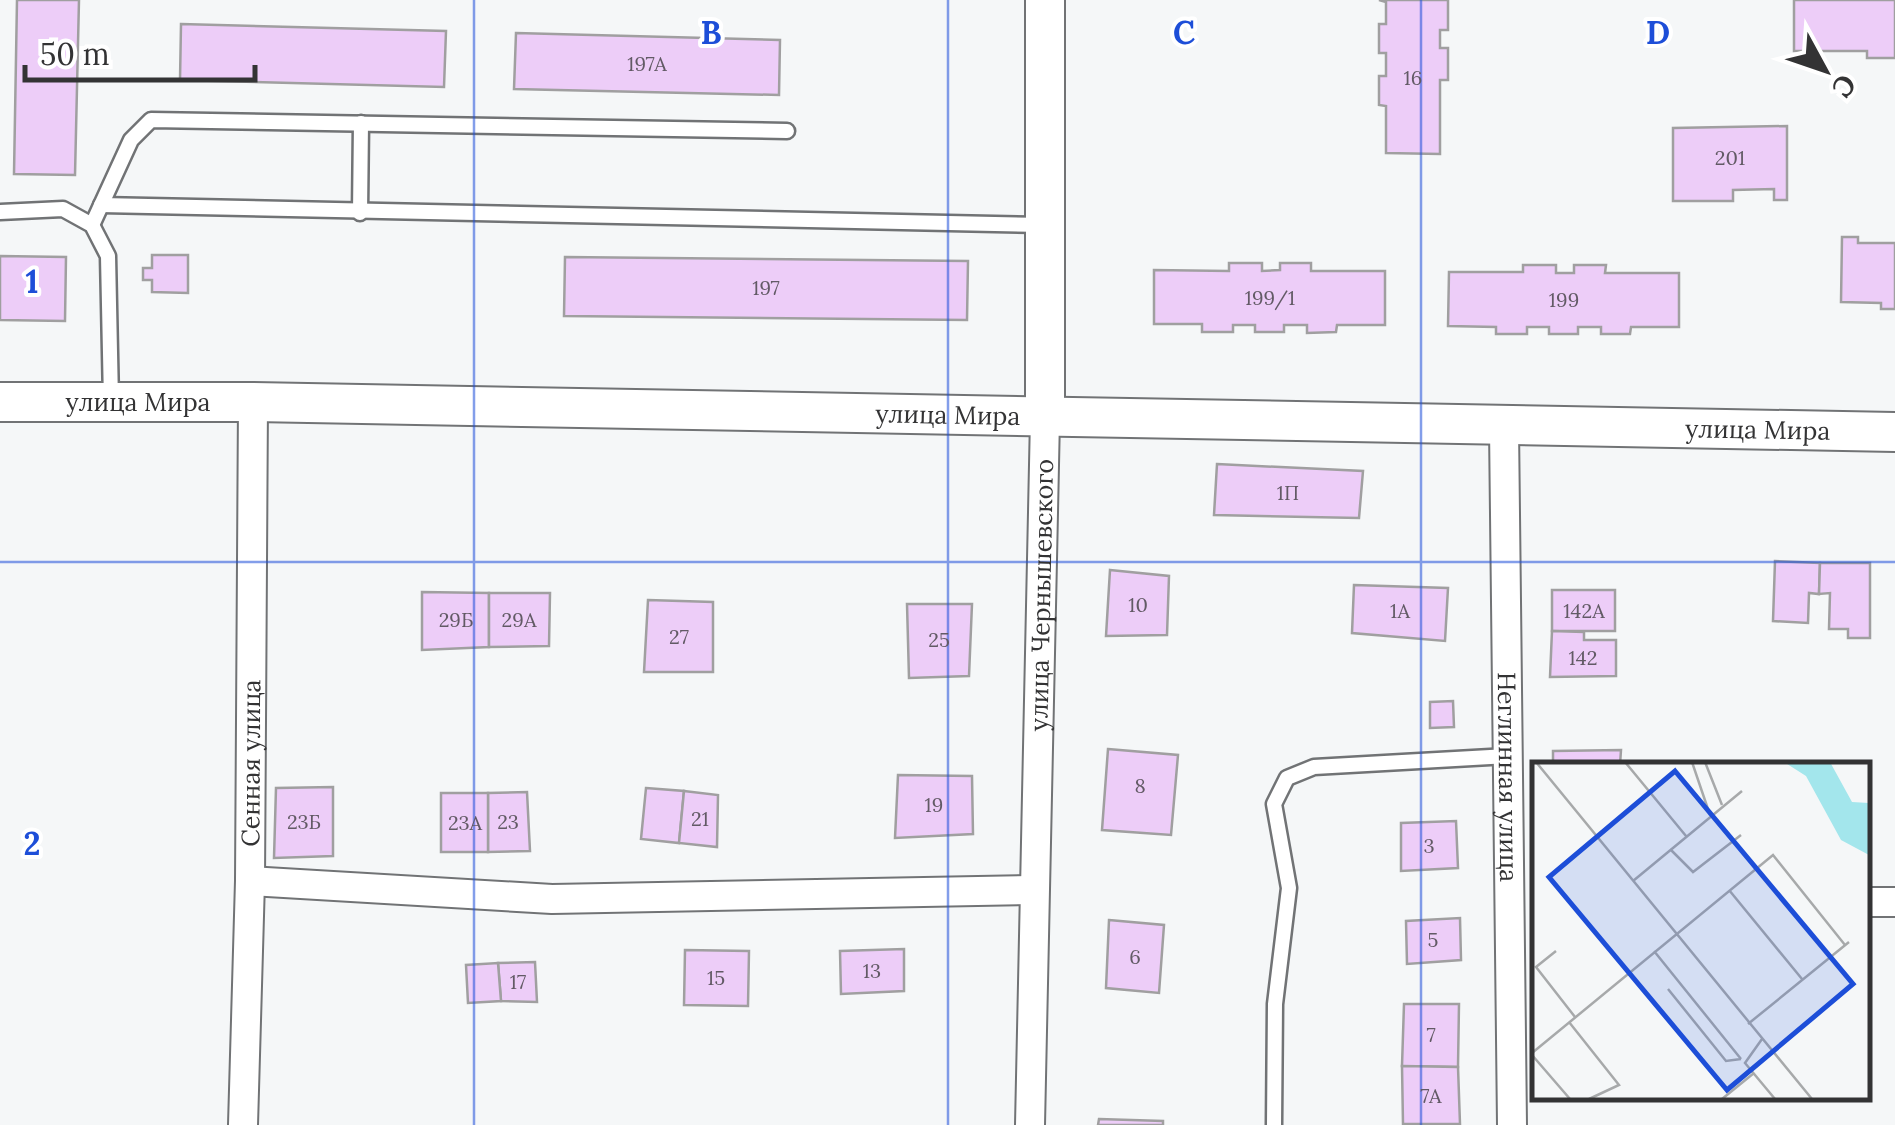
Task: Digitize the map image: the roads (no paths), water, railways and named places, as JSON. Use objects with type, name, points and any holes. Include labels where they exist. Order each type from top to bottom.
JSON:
[{"type":"street","name":"улица Чернышевского","points":[[1030,1125],[1044,418],[1045,0]]},
{"type":"street","name":"улица Мира","points":[[0,402],[254,402],[1895,432]]},
{"type":"street","name":"Сенная улица","points":[[242,1125],[250,881],[254,402]]},
{"type":"street","name":"Неглинная улица","points":[[1504,427],[1508,756],[1522,901],[1516,1122]]},
{"type":"street","points":[[250,881],[552,899],[1034,890]]},
{"type":"lane","points":[[92,225],[131,140],[151,120],[788,130]]},
{"type":"lane","points":[[360,213],[361,123]]},
{"type":"lane","points":[[101,205],[1044,225]]},
{"type":"lane","points":[[0,212],[63,210],[92,225],[108,256],[111,402]]},
{"type":"lane","points":[[1274,1125],[1275,1004],[1289,888],[1274,804],[1287,778],[1314,767],[1508,756]]}]
